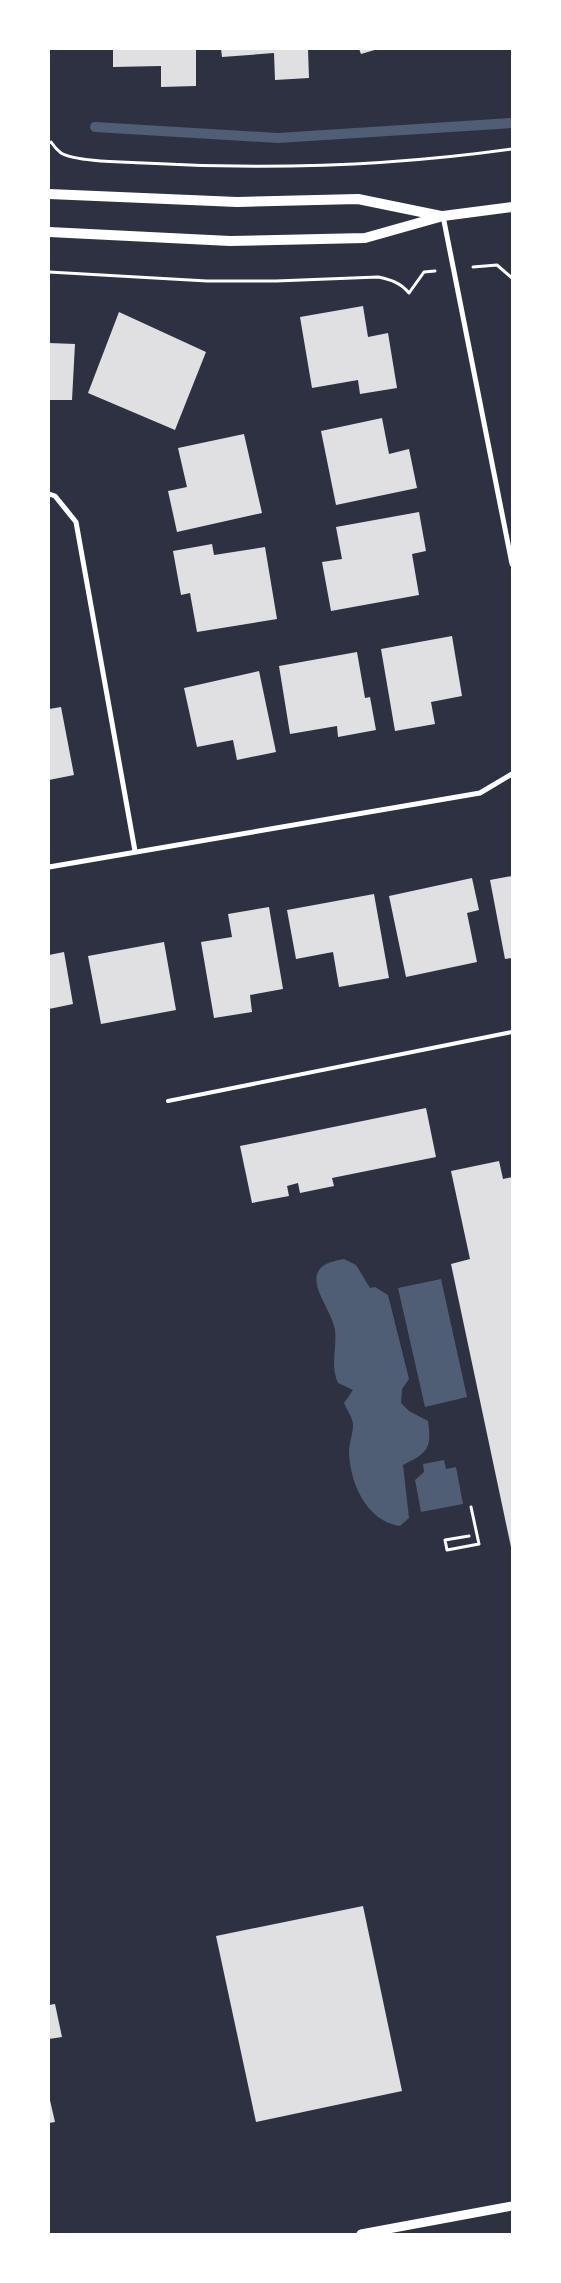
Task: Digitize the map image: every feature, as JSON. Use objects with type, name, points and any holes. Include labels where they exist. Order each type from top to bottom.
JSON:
[{"type":"main road","points":[[49,194],[237,202],[358,199],[442,216]]},
{"type":"main road","points":[[49,232],[230,241],[365,238],[442,216],[512,207]]},
{"type":"street","points":[[442,216],[512,564]]},
{"type":"street","points":[[49,494],[55,496],[76,522],[135,851]]},
{"type":"street","points":[[49,867],[480,793],[512,774]]},
{"type":"street","points":[[361,2234],[512,2206]]},
{"type":"lane","points":[[168,1101],[512,1032]]},
{"type":"path","points":[[49,143],[60,152],[78,157],[124,162],[210,167],[318,166],[437,158],[512,149]]},
{"type":"path","points":[[49,272],[208,281],[276,281],[378,277],[393,280],[402,285],[409,293]]},
{"type":"path","points":[[469,1536],[445,1540],[447,1550],[479,1544],[471,1507]]},
{"type":"water","points":[[344,1259],[356,1265],[370,1288],[375,1287],[388,1295],[409,1379],[402,1389],[401,1403],[409,1411],[428,1421],[429,1438],[426,1449],[418,1457],[403,1465],[409,1518],[400,1526],[388,1523],[369,1509],[357,1488],[350,1464],[349,1452],[353,1422],[344,1403],[353,1390],[338,1383],[336,1377],[334,1370],[335,1330],[318,1288],[316,1278],[319,1270],[328,1263]]},
{"type":"water","points":[[441,1279],[467,1397],[425,1407],[398,1288]]},
{"type":"water","points":[[444,1460],[446,1469],[456,1467],[463,1504],[421,1512],[415,1480],[424,1472],[423,1464]]},
{"type":"building","points":[[113,49],[196,49],[196,86],[161,87],[161,66],[113,67]]},
{"type":"building","points":[[221,49],[308,49],[309,78],[275,80],[274,53],[222,57]]},
{"type":"building","points":[[359,49],[378,49],[361,54]]},
{"type":"building","points":[[363,306],[368,337],[388,333],[397,388],[360,394],[358,380],[312,388],[300,317]]},
{"type":"building","points":[[119,312],[206,352],[175,430],[88,393]]},
{"type":"building","points":[[49,343],[75,344],[72,400],[49,400]]},
{"type":"building","points":[[382,418],[389,454],[409,449],[417,488],[336,505],[321,431]]},
{"type":"building","points":[[244,434],[262,513],[177,532],[168,491],[187,487],[178,448]]},
{"type":"building","points":[[419,512],[426,551],[412,554],[419,595],[331,611],[322,562],[342,559],[336,527]]},
{"type":"building","points":[[212,544],[214,555],[265,547],[277,619],[197,632],[190,593],[181,595],[173,551]]},
{"type":"building","points":[[452,636],[462,696],[431,702],[435,724],[395,731],[381,649]]},
{"type":"building","points":[[357,652],[365,698],[370,697],[376,730],[338,737],[337,726],[290,734],[279,666]]},
{"type":"building","points":[[259,671],[276,752],[237,760],[233,740],[197,747],[184,688]]},
{"type":"building","points":[[61,707],[74,775],[49,780],[49,709]]},
{"type":"building","points":[[512,876],[512,958],[505,959],[490,880]]},
{"type":"building","points":[[472,878],[479,910],[467,913],[477,962],[406,977],[389,896]]},
{"type":"building","points":[[374,894],[389,978],[339,987],[333,952],[296,959],[287,910]]},
{"type":"building","points":[[269,907],[283,989],[250,995],[252,1012],[214,1018],[201,942],[232,937],[228,914]]},
{"type":"building","points":[[164,942],[176,1010],[101,1024],[88,956]]},
{"type":"building","points":[[64,952],[73,1004],[49,1009],[49,955]]},
{"type":"building","points":[[426,1108],[436,1157],[332,1178],[334,1186],[300,1193],[298,1183],[287,1186],[289,1196],[252,1203],[240,1146]]},
{"type":"building","points":[[499,1161],[503,1179],[512,1177],[511,1547],[451,1264],[470,1259],[451,1171]]},
{"type":"building","points":[[363,1906],[402,2091],[256,2122],[216,1936]]},
{"type":"building","points":[[55,2004],[62,2037],[49,2039],[49,2005]]},
{"type":"building","points":[[49,2096],[55,2122],[49,2123]]},
{"type":"waterway","points":[[95,127],[278,138],[512,123]]}]
